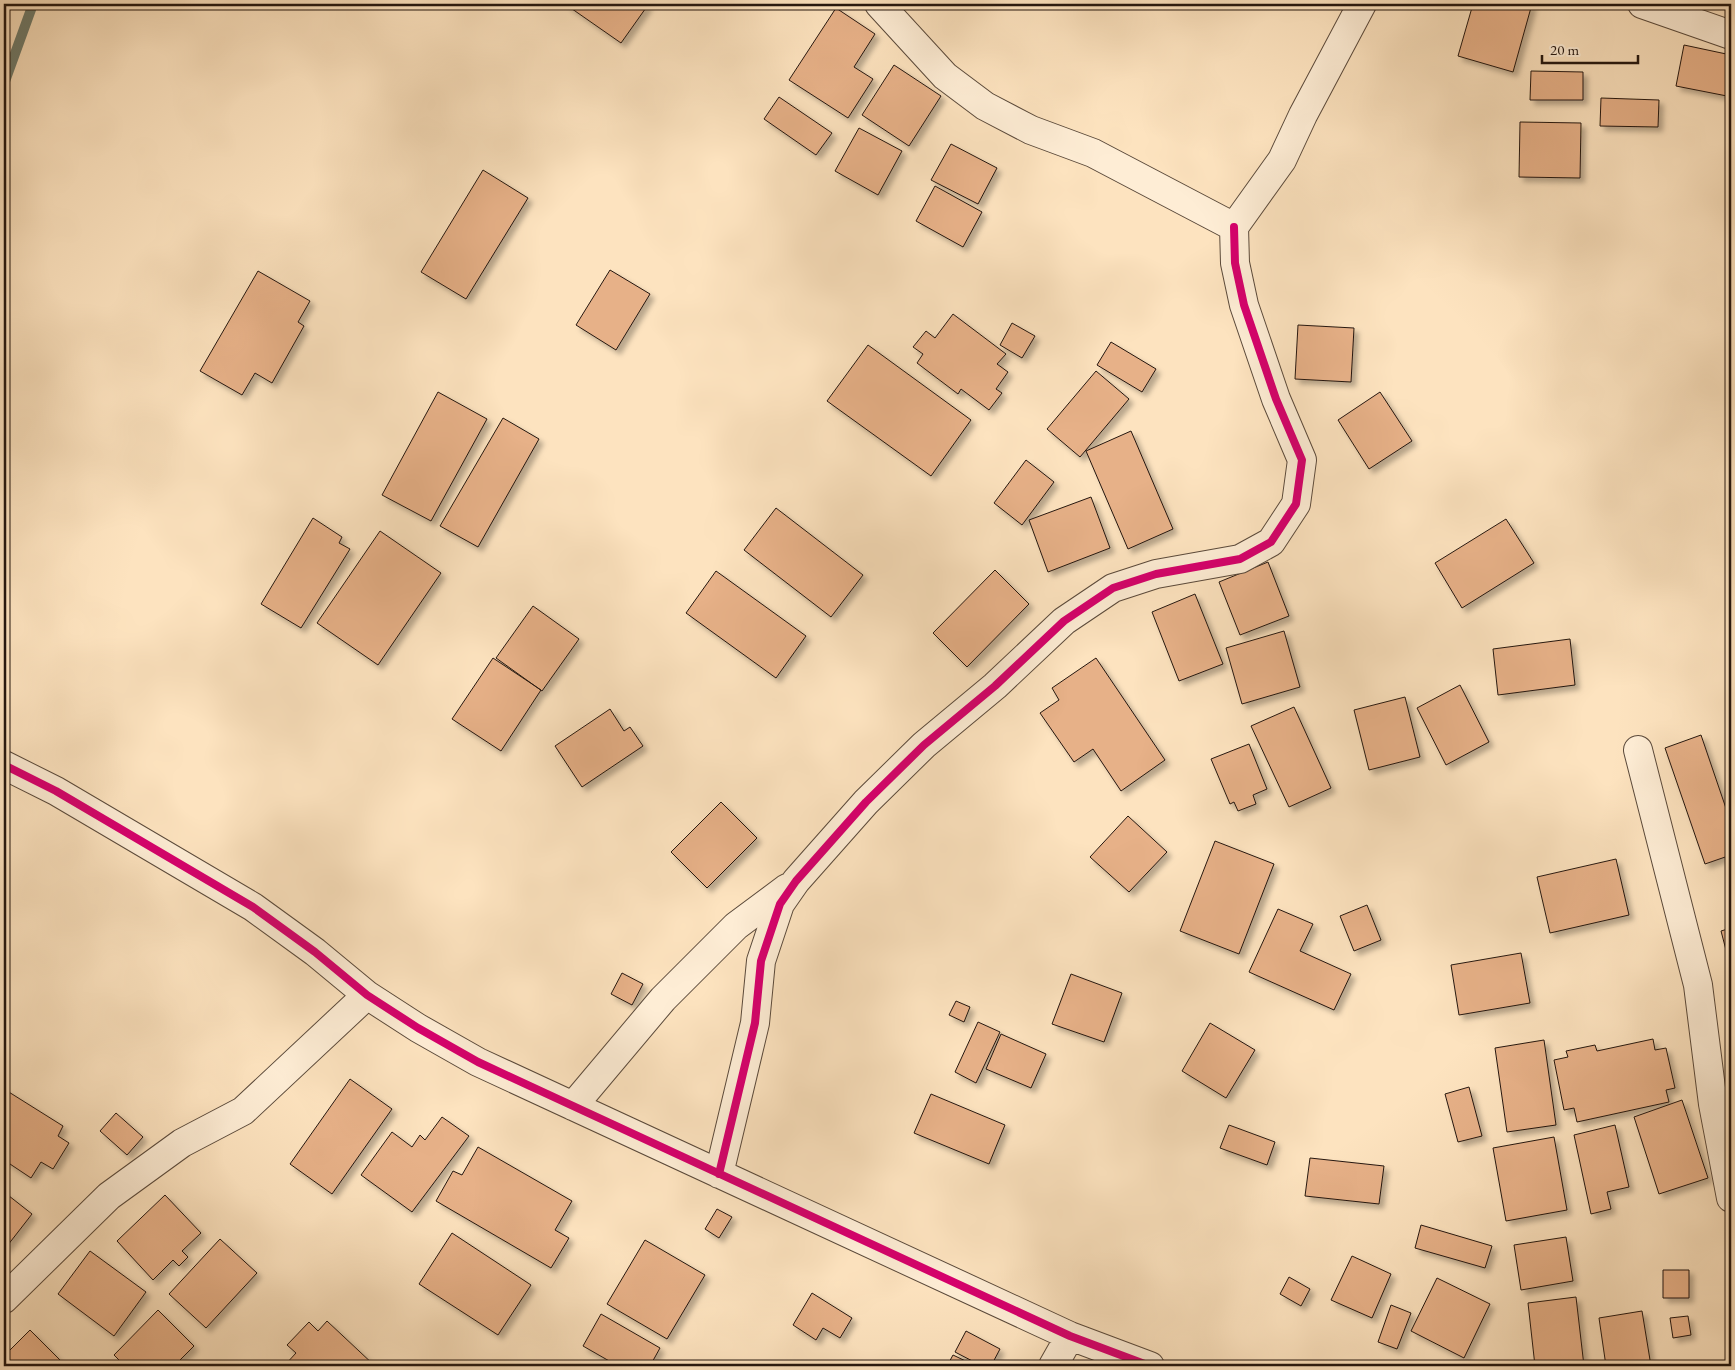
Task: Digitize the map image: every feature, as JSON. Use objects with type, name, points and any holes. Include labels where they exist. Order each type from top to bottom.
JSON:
[{"type":"street","points":[[879,4],[945,76],[985,106],[1031,130],[1093,153],[1234,227]]},
{"type":"street","points":[[719,1174],[755,1023],[761,961],[780,904],[796,882],[866,802],[924,745],[995,686],[1064,621],[1113,588],[1156,574],[1240,559],[1271,542],[1296,504],[1302,460],[1276,398],[1244,304],[1234,263],[1234,227],[1282,160],[1303,115],[1362,4]]},
{"type":"street","points":[[1642,4],[1731,34]]},
{"type":"street","points":[[1638,750],[1698,985],[1713,1104],[1731,1198]]},
{"type":"street","points":[[4,764],[56,791],[253,907],[315,952],[368,995],[418,1028],[478,1062],[1070,1336],[1150,1366]]},
{"type":"street","points":[[574,1106],[663,999],[736,926],[796,882]]},
{"type":"street","points":[[4,1299],[109,1196],[182,1143],[243,1111],[368,995]]},
{"type":"street","points":[[1053,1366],[1070,1336]]},
{"type":"building","points":[[565,4],[646,4],[648,5],[621,43]]},
{"type":"building","points":[[1473,4],[1532,4],[1513,72],[1458,56]]},
{"type":"building","points":[[836,8],[875,34],[854,67],[873,79],[848,118],[789,80]]},
{"type":"building","points":[[1684,45],[1731,55],[1731,77],[1727,96],[1676,86]]},
{"type":"building","points":[[894,65],[941,96],[909,146],[862,115]]},
{"type":"building","points":[[1531,71],[1583,72],[1583,100],[1530,100]]},
{"type":"building","points":[[779,97],[832,133],[816,155],[764,119]]},
{"type":"building","points":[[1601,98],[1659,100],[1658,127],[1600,126]]},
{"type":"building","points":[[1520,122],[1581,123],[1580,178],[1519,177]]},
{"type":"building","points":[[859,128],[902,151],[878,195],[835,171]]},
{"type":"building","points":[[951,144],[997,168],[978,204],[931,180]]},
{"type":"building","points":[[483,170],[528,198],[466,299],[421,272]]},
{"type":"building","points":[[935,186],[982,212],[963,247],[916,221]]},
{"type":"building","points":[[610,270],[650,294],[616,350],[576,325]]},
{"type":"building","points":[[258,271],[310,301],[298,322],[304,326],[272,383],[255,373],[242,395],[200,371]]},
{"type":"building","points":[[953,314],[1006,354],[997,364],[1008,372],[996,389],[1002,393],[989,410],[961,389],[958,394],[917,363],[923,354],[913,347],[926,331],[935,338]]},
{"type":"building","points":[[1012,323],[1035,336],[1022,358],[1000,345]]},
{"type":"building","points":[[1298,325],[1354,328],[1351,382],[1295,379]]},
{"type":"building","points":[[1111,342],[1156,369],[1142,392],[1097,365]]},
{"type":"building","points":[[868,345],[971,420],[931,476],[827,401]]},
{"type":"building","points":[[1096,371],[1129,399],[1080,457],[1047,429]]},
{"type":"building","points":[[438,392],[487,419],[431,521],[382,495]]},
{"type":"building","points":[[1380,392],[1412,441],[1369,469],[1338,420]]},
{"type":"building","points":[[503,418],[539,439],[478,547],[440,526]]},
{"type":"building","points":[[1131,431],[1173,529],[1128,549],[1086,451]]},
{"type":"building","points":[[1026,460],[1054,482],[1022,525],[994,503]]},
{"type":"building","points":[[1091,497],[1110,548],[1048,572],[1029,520]]},
{"type":"building","points":[[776,508],[863,575],[831,617],[744,550]]},
{"type":"building","points":[[313,518],[342,537],[339,543],[350,549],[301,628],[261,604]]},
{"type":"building","points":[[1506,519],[1534,563],[1462,608],[1435,563]]},
{"type":"building","points":[[380,531],[441,573],[378,665],[317,623]]},
{"type":"building","points":[[1268,562],[1289,616],[1240,635],[1219,582]]},
{"type":"building","points":[[995,570],[1029,604],[967,667],[933,633]]},
{"type":"building","points":[[716,571],[806,636],[776,678],[686,613]]},
{"type":"building","points":[[1195,594],[1223,664],[1179,681],[1152,612]]},
{"type":"building","points":[[533,606],[579,639],[542,691],[496,658]]},
{"type":"building","points":[[1284,631],[1300,687],[1242,704],[1226,648]]},
{"type":"building","points":[[1570,639],[1575,685],[1498,695],[1493,649]]},
{"type":"building","points":[[493,658],[541,690],[501,751],[452,719]]},
{"type":"building","points":[[1096,658],[1165,760],[1121,791],[1093,749],[1074,762],[1040,713],[1059,700],[1052,688]]},
{"type":"building","points":[[1460,685],[1489,742],[1446,765],[1417,708]]},
{"type":"building","points":[[1405,697],[1420,757],[1369,770],[1354,710]]},
{"type":"building","points":[[1294,707],[1331,788],[1289,807],[1251,726]]},
{"type":"building","points":[[610,709],[624,731],[630,727],[643,746],[582,787],[555,746]]},
{"type":"building","points":[[1701,735],[1731,823],[1731,855],[1705,864],[1665,748]]},
{"type":"building","points":[[1249,744],[1267,789],[1253,795],[1256,804],[1238,811],[1234,802],[1230,804],[1211,759]]},
{"type":"building","points":[[721,802],[757,838],[707,888],[671,852]]},
{"type":"building","points":[[1128,816],[1167,852],[1129,892],[1090,857]]},
{"type":"building","points":[[1215,841],[1274,864],[1239,954],[1180,931]]},
{"type":"building","points":[[1616,859],[1629,915],[1550,933],[1537,877]]},
{"type":"building","points":[[1367,905],[1381,940],[1354,951],[1340,916]]},
{"type":"building","points":[[1278,909],[1313,924],[1300,951],[1351,974],[1334,1010],[1249,972]]},
{"type":"building","points":[[1731,928],[1731,969],[1721,931]]},
{"type":"building","points":[[1521,953],[1530,1003],[1459,1015],[1451,965]]},
{"type":"building","points":[[622,973],[643,984],[632,1005],[611,994]]},
{"type":"building","points":[[1071,974],[1122,993],[1104,1042],[1052,1024]]},
{"type":"building","points":[[956,1001],[970,1007],[964,1022],[949,1015]]},
{"type":"building","points":[[978,1022],[1000,1032],[976,1083],[955,1072]]},
{"type":"building","points":[[1210,1023],[1255,1050],[1226,1098],[1182,1071]]},
{"type":"building","points":[[1001,1034],[1046,1054],[1031,1088],[986,1069]]},
{"type":"building","points":[[1653,1039],[1655,1050],[1666,1048],[1675,1088],[1666,1090],[1669,1102],[1577,1122],[1574,1108],[1564,1110],[1554,1060],[1568,1057],[1566,1051],[1595,1045],[1597,1051]]},
{"type":"building","points":[[1544,1040],[1556,1125],[1507,1132],[1495,1048]]},
{"type":"building","points":[[350,1079],[392,1109],[332,1194],[290,1164]]},
{"type":"building","points":[[1469,1087],[1482,1136],[1458,1142],[1445,1094]]},
{"type":"building","points":[[4,1089],[63,1126],[58,1136],[69,1143],[53,1169],[41,1162],[31,1178],[4,1160]]},
{"type":"building","points":[[931,1094],[1005,1125],[989,1164],[914,1133]]},
{"type":"building","points":[[1682,1100],[1708,1178],[1659,1194],[1634,1117]]},
{"type":"building","points":[[116,1113],[143,1137],[127,1155],[100,1131]]},
{"type":"building","points":[[442,1117],[469,1136],[412,1212],[361,1175],[392,1132],[412,1147],[420,1135],[425,1140]]},
{"type":"building","points":[[1229,1125],[1275,1142],[1267,1165],[1220,1148]]},
{"type":"building","points":[[1615,1125],[1629,1187],[1607,1192],[1611,1209],[1591,1214],[1574,1135]]},
{"type":"building","points":[[1554,1137],[1567,1210],[1506,1221],[1493,1148]]},
{"type":"building","points":[[478,1147],[572,1201],[555,1230],[569,1238],[551,1268],[436,1201],[453,1171],[462,1175]]},
{"type":"building","points":[[1310,1158],[1384,1166],[1379,1204],[1305,1196]]},
{"type":"building","points":[[4,1192],[32,1214],[4,1250]]},
{"type":"building","points":[[165,1195],[201,1233],[182,1251],[188,1257],[179,1266],[173,1260],[153,1280],[117,1241]]},
{"type":"building","points":[[717,1209],[732,1217],[719,1238],[705,1229]]},
{"type":"building","points":[[1421,1225],[1492,1246],[1485,1268],[1415,1248]]},
{"type":"building","points":[[452,1233],[531,1285],[498,1335],[419,1284]]},
{"type":"building","points":[[1566,1237],[1573,1281],[1521,1290],[1514,1245]]},
{"type":"building","points":[[220,1239],[257,1273],[206,1328],[169,1294]]},
{"type":"building","points":[[645,1240],[705,1275],[667,1339],[607,1304]]},
{"type":"building","points":[[90,1251],[146,1292],[114,1336],[58,1294]]},
{"type":"building","points":[[1352,1256],[1391,1274],[1372,1318],[1331,1300]]},
{"type":"building","points":[[1663,1270],[1689,1270],[1689,1298],[1663,1298]]},
{"type":"building","points":[[1289,1277],[1310,1289],[1301,1306],[1280,1294]]},
{"type":"building","points":[[1437,1278],[1490,1304],[1464,1358],[1411,1331]]},
{"type":"building","points":[[812,1293],[852,1318],[840,1338],[823,1328],[816,1340],[793,1325]]},
{"type":"building","points":[[1576,1297],[1584,1366],[1535,1366],[1528,1303]]},
{"type":"building","points":[[1391,1305],[1411,1313],[1397,1349],[1378,1342]]},
{"type":"building","points":[[158,1310],[194,1346],[174,1366],[125,1366],[114,1355]]},
{"type":"building","points":[[1642,1311],[1651,1366],[1606,1366],[1599,1318]]},
{"type":"building","points":[[601,1314],[660,1348],[650,1366],[618,1366],[583,1346]]},
{"type":"building","points":[[1688,1316],[1691,1335],[1673,1338],[1670,1318]]},
{"type":"building","points":[[327,1321],[375,1366],[284,1366],[296,1353],[287,1345],[309,1322],[318,1331]]},
{"type":"building","points":[[30,1330],[66,1366],[4,1366],[4,1356]]},
{"type":"building","points":[[966,1331],[1000,1349],[991,1366],[982,1366],[955,1352]]},
{"type":"building","points":[[953,1355],[976,1366],[947,1366]]},
{"type":"waterway","points":[[4,84],[33,4]]},
{"type":"cycle path","points":[[719,1174],[755,1023],[761,961],[780,904],[796,881],[866,802],[924,745],[995,686],[1064,621],[1113,588],[1156,574],[1240,559],[1271,542],[1296,504],[1302,460],[1276,399],[1244,305],[1235,263],[1234,227]]},
{"type":"cycle path","points":[[4,765],[56,791],[253,907],[315,952],[367,995],[418,1028],[478,1062],[1070,1336],[1150,1366]]}]
